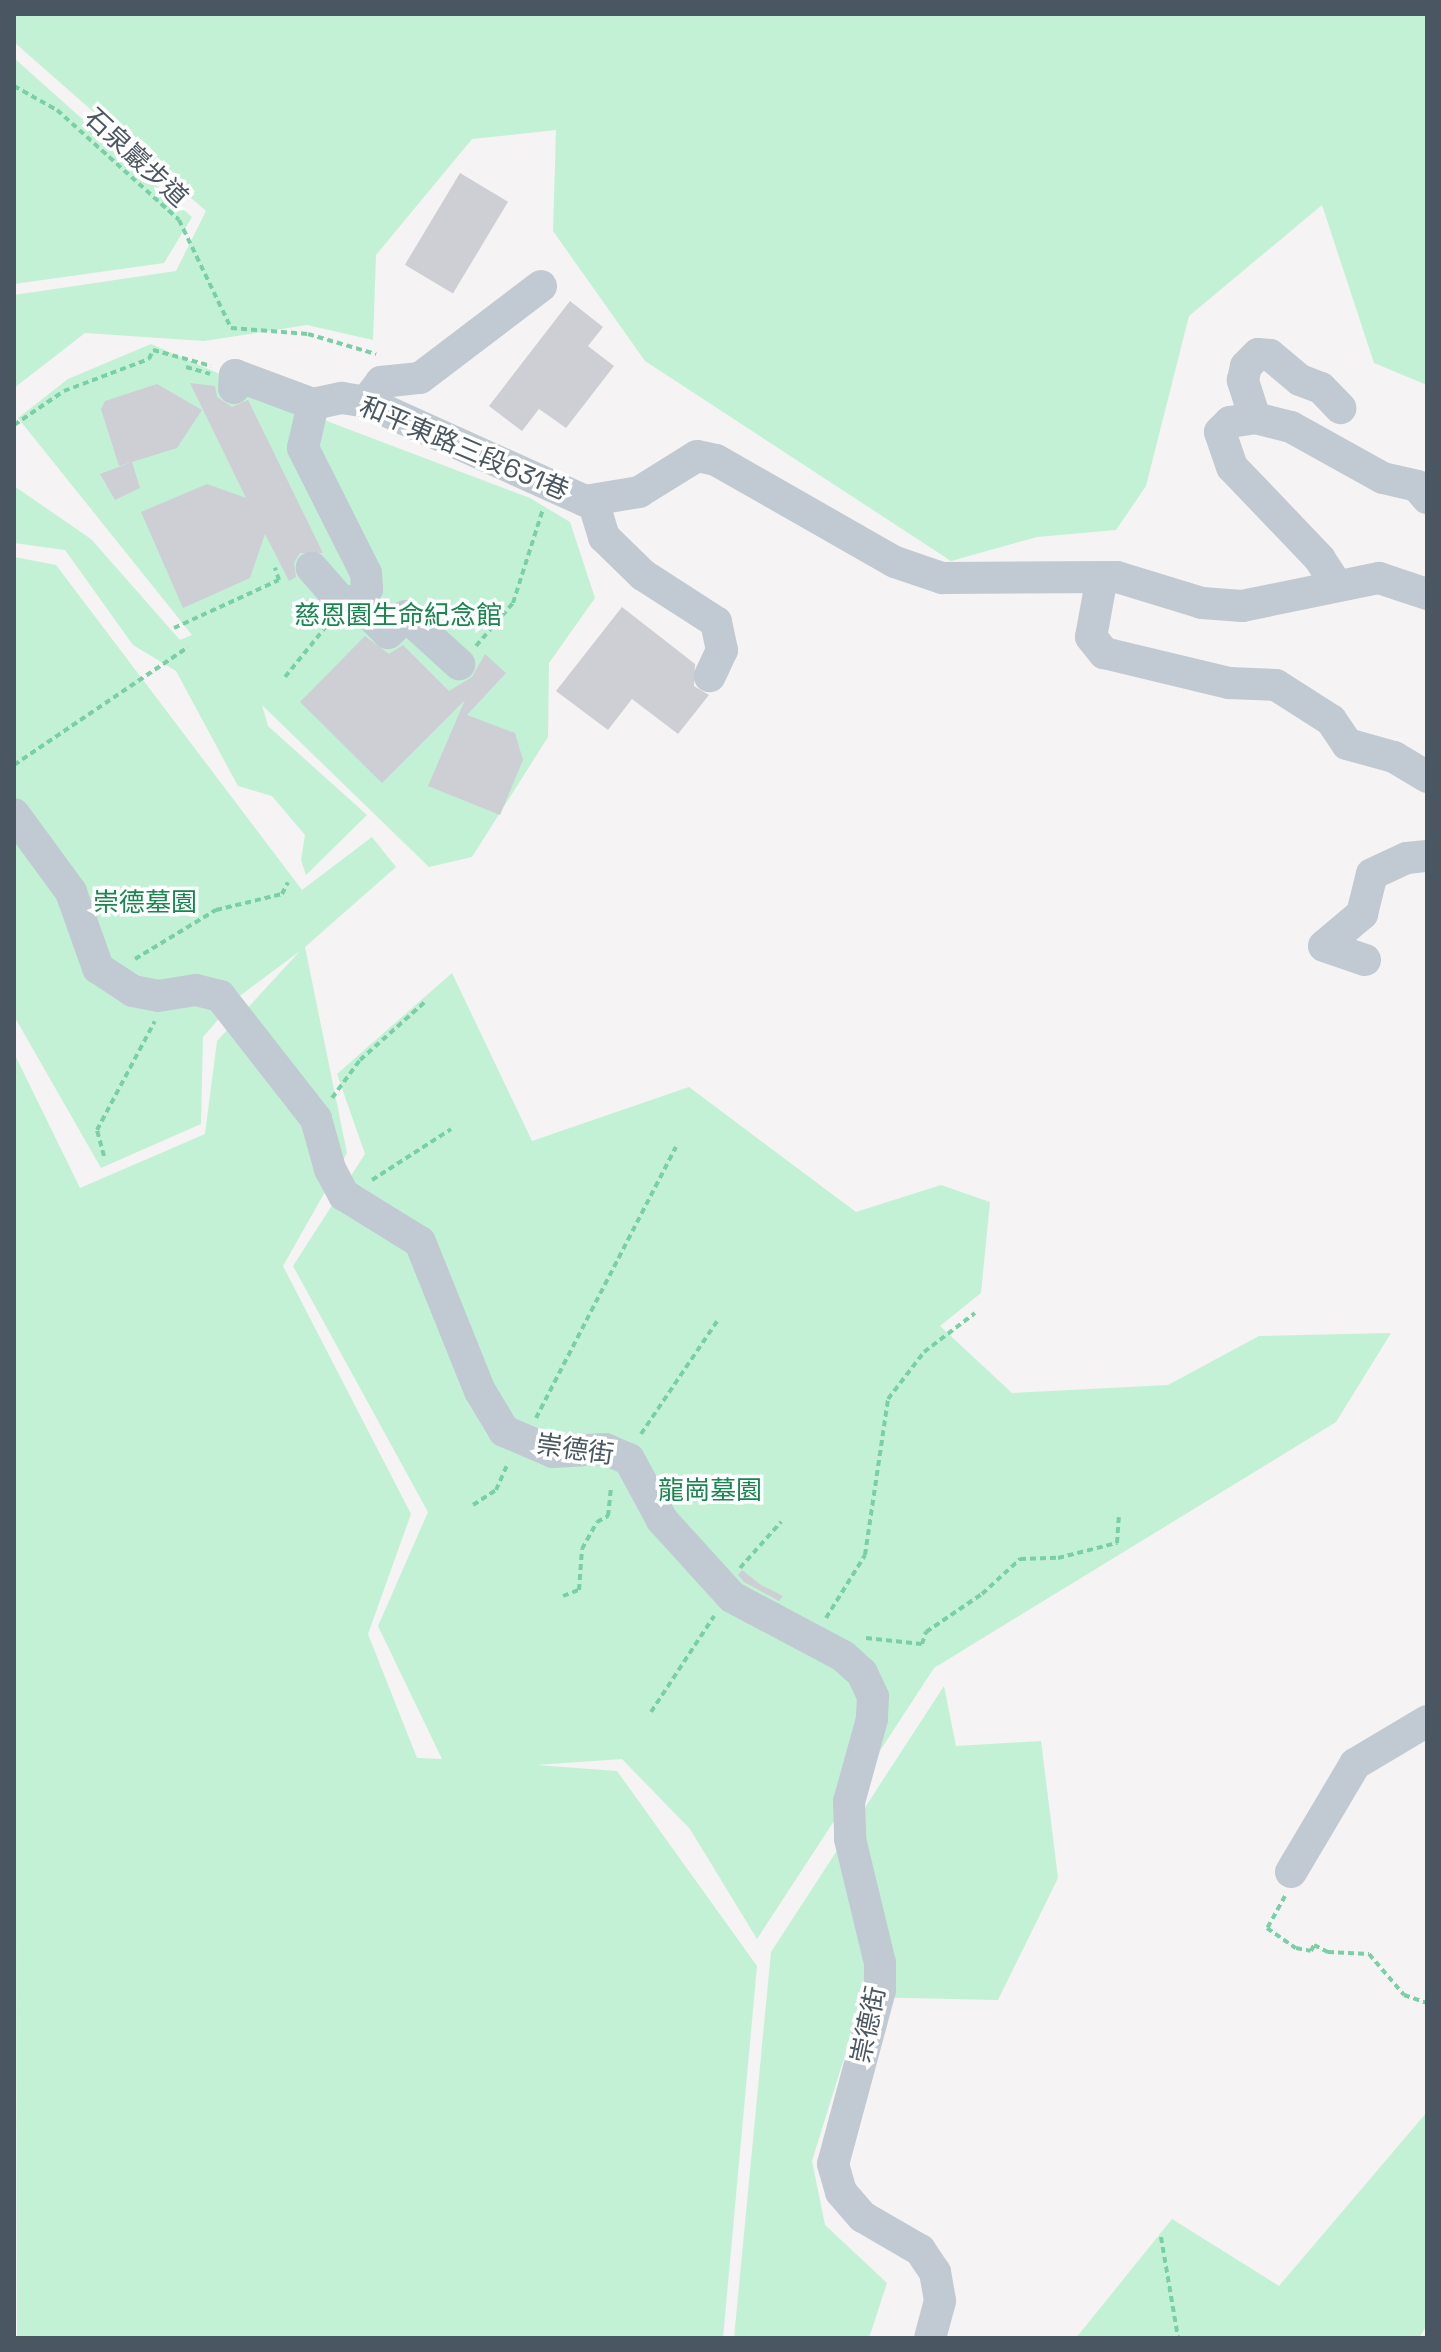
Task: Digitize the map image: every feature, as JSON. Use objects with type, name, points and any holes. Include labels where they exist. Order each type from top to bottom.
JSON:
[{"type":"street","points":[[373,392],[420,378],[541,286]]},
{"type":"street","points":[[1255,418],[1243,380],[1246,366],[1258,354],[1270,355],[1300,380],[1321,388],[1340,408]]},
{"type":"street","name":"和平東路三段631巷","points":[[223,377],[235,375],[313,404],[373,392],[550,488],[593,501],[639,492],[697,456],[736,468],[895,562],[942,578],[1102,577],[1145,583],[1202,603],[1242,606],[1336,584],[1379,578],[1427,594]]},
{"type":"street","points":[[313,404],[303,448],[366,573],[367,589],[346,610]]},
{"type":"street","points":[[1336,584],[1320,559],[1232,467],[1220,432],[1230,422],[1255,418],[1291,427],[1383,478],[1417,486],[1427,498]]},
{"type":"street","points":[[593,501],[604,537],[643,575],[716,622],[722,650],[710,676]]},
{"type":"street","points":[[312,568],[346,610],[388,633],[406,616],[459,664]]},
{"type":"street","points":[[1102,577],[1091,637],[1104,653],[1229,683],[1276,685],[1331,720],[1347,744],[1394,757],[1427,777]]},
{"type":"street","points":[[14,814],[71,892],[88,950],[115,982],[158,996],[196,990],[220,996],[316,1119],[330,1169],[344,1195]]},
{"type":"street","points":[[1365,960],[1324,946],[1362,914],[1372,874],[1407,858],[1427,856]]},
{"type":"street","name":"崇德街","points":[[344,1195],[420,1242],[480,1391],[516,1453],[634,1448],[662,1520],[727,1592],[843,1656],[862,1673],[873,1697],[849,1802],[850,1839],[880,1963],[880,1990],[833,2164],[841,2192],[863,2217],[920,2250],[935,2272],[940,2301],[930,2338]]},
{"type":"street","points":[[1291,1872],[1355,1764],[1427,1721]]},
{"type":"path","name":"石泉巖步道","points":[[14,86],[57,110],[179,220],[231,328],[308,334],[388,357],[373,392]]},
{"type":"path","points":[[14,425],[64,391],[149,359],[153,350],[223,377]]},
{"type":"path","points":[[186,367],[223,377]]},
{"type":"path","points":[[459,664],[513,603],[550,488]]},
{"type":"path","points":[[174,628],[279,580],[275,568]]},
{"type":"path","points":[[285,677],[309,642],[346,610]]},
{"type":"path","points":[[14,765],[188,647]]},
{"type":"path","points":[[115,982],[158,943],[216,910],[282,894],[288,882]]},
{"type":"path","points":[[104,1156],[97,1130],[159,1015],[158,996]]},
{"type":"path","points":[[316,1119],[360,1060],[427,1000]]},
{"type":"path","points":[[344,1195],[451,1129]]},
{"type":"path","points":[[473,1505],[496,1490],[676,1147]]},
{"type":"path","points":[[822,1625],[865,1555],[888,1399],[924,1352],[975,1313]]},
{"type":"path","points":[[563,1596],[579,1590],[582,1549],[597,1522],[608,1516],[612,1478],[718,1320]]},
{"type":"path","points":[[862,1638],[922,1644],[926,1632],[982,1594],[1020,1559],[1058,1558],[1117,1543],[1119,1517]]},
{"type":"path","points":[[651,1712],[727,1592],[781,1522]]},
{"type":"path","points":[[1291,1872],[1279,1892],[1285,1896],[1267,1928],[1296,1948],[1311,1951],[1314,1945],[1328,1952],[1369,1954],[1404,1995],[1427,2003]]},
{"type":"path","points":[[1161,2237],[1178,2338]]},
{"type":"green space","points":[[14,14],[1427,14],[1427,385],[1374,363],[1322,205],[1189,316],[1146,486],[1116,530],[1037,537],[951,561],[645,361],[553,231],[556,130],[472,139],[376,255],[373,340],[307,325],[204,341],[85,333],[14,388],[14,295],[176,271],[206,211],[14,42]]},
{"type":"green space","points":[[14,58],[192,217],[164,263],[14,284]]},
{"type":"green space","name":"慈恩園生命紀念館","points":[[151,344],[332,423],[530,498],[570,522],[595,598],[549,663],[548,737],[472,857],[429,867],[262,705],[268,726],[367,815],[306,875],[301,860],[305,835],[272,796],[238,786],[176,671],[133,645],[65,550],[14,543],[14,486],[91,539],[180,640],[192,635],[18,418],[68,379]]},
{"type":"green space","points":[[14,557],[56,565],[302,890],[372,837],[396,867],[305,947],[347,1153],[283,1266],[411,1514],[368,1634],[417,1758],[442,1759],[378,1626],[428,1512],[293,1266],[365,1154],[337,1074],[452,973],[532,1141],[689,1087],[856,1212],[941,1185],[990,1202],[981,1293],[940,1326],[1012,1393],[1168,1385],[1259,1336],[1391,1333],[1336,1422],[934,1668],[757,1939],[690,1829],[622,1759],[536,1765],[617,1771],[757,1966],[723,2338],[17,2338],[14,1053],[80,1188],[205,1134],[217,1041],[300,951],[237,998],[203,1037],[201,1124],[101,1168],[14,1016]]},
{"type":"green space","points":[[944,1686],[956,1746],[1041,1741],[1058,1878],[998,2000],[863,1997],[812,2161],[825,2225],[887,2283],[869,2338],[734,2338],[771,1952]]},
{"type":"green space","points":[[1427,2112],[1427,2325],[1419,2338],[1076,2338],[1172,2219],[1279,2286]]},
{"type":"building","points":[[460,173],[508,202],[453,294],[405,265]]},
{"type":"building","points":[[570,301],[603,327],[588,346],[614,366],[566,428],[539,409],[522,431],[489,406]]},
{"type":"building","points":[[190,383],[215,386],[217,397],[232,407],[248,400],[323,553],[300,553],[294,563],[296,577],[289,581],[265,534],[250,578],[183,608],[141,512],[207,484],[246,498]]},
{"type":"building","points":[[157,384],[202,410],[177,448],[119,466],[101,409],[105,401]]},
{"type":"building","points":[[132,462],[140,488],[115,500],[100,474]]},
{"type":"building","points":[[622,607],[695,664],[694,686],[709,695],[678,734],[632,699],[608,730],[556,691]]},
{"type":"building","points":[[365,636],[389,654],[403,645],[449,691],[472,677],[485,654],[506,673],[467,715],[515,733],[523,760],[500,815],[428,786],[465,700],[382,783],[300,702]]},
{"type":"building","points":[[742,1570],[761,1585],[783,1596],[779,1601],[744,1582],[738,1575]]},
{"type":"park label","name":"崇德墓園","points":[[145,903]]},
{"type":"park label","name":"龍崗墓園","points":[[710,1491]]}]
